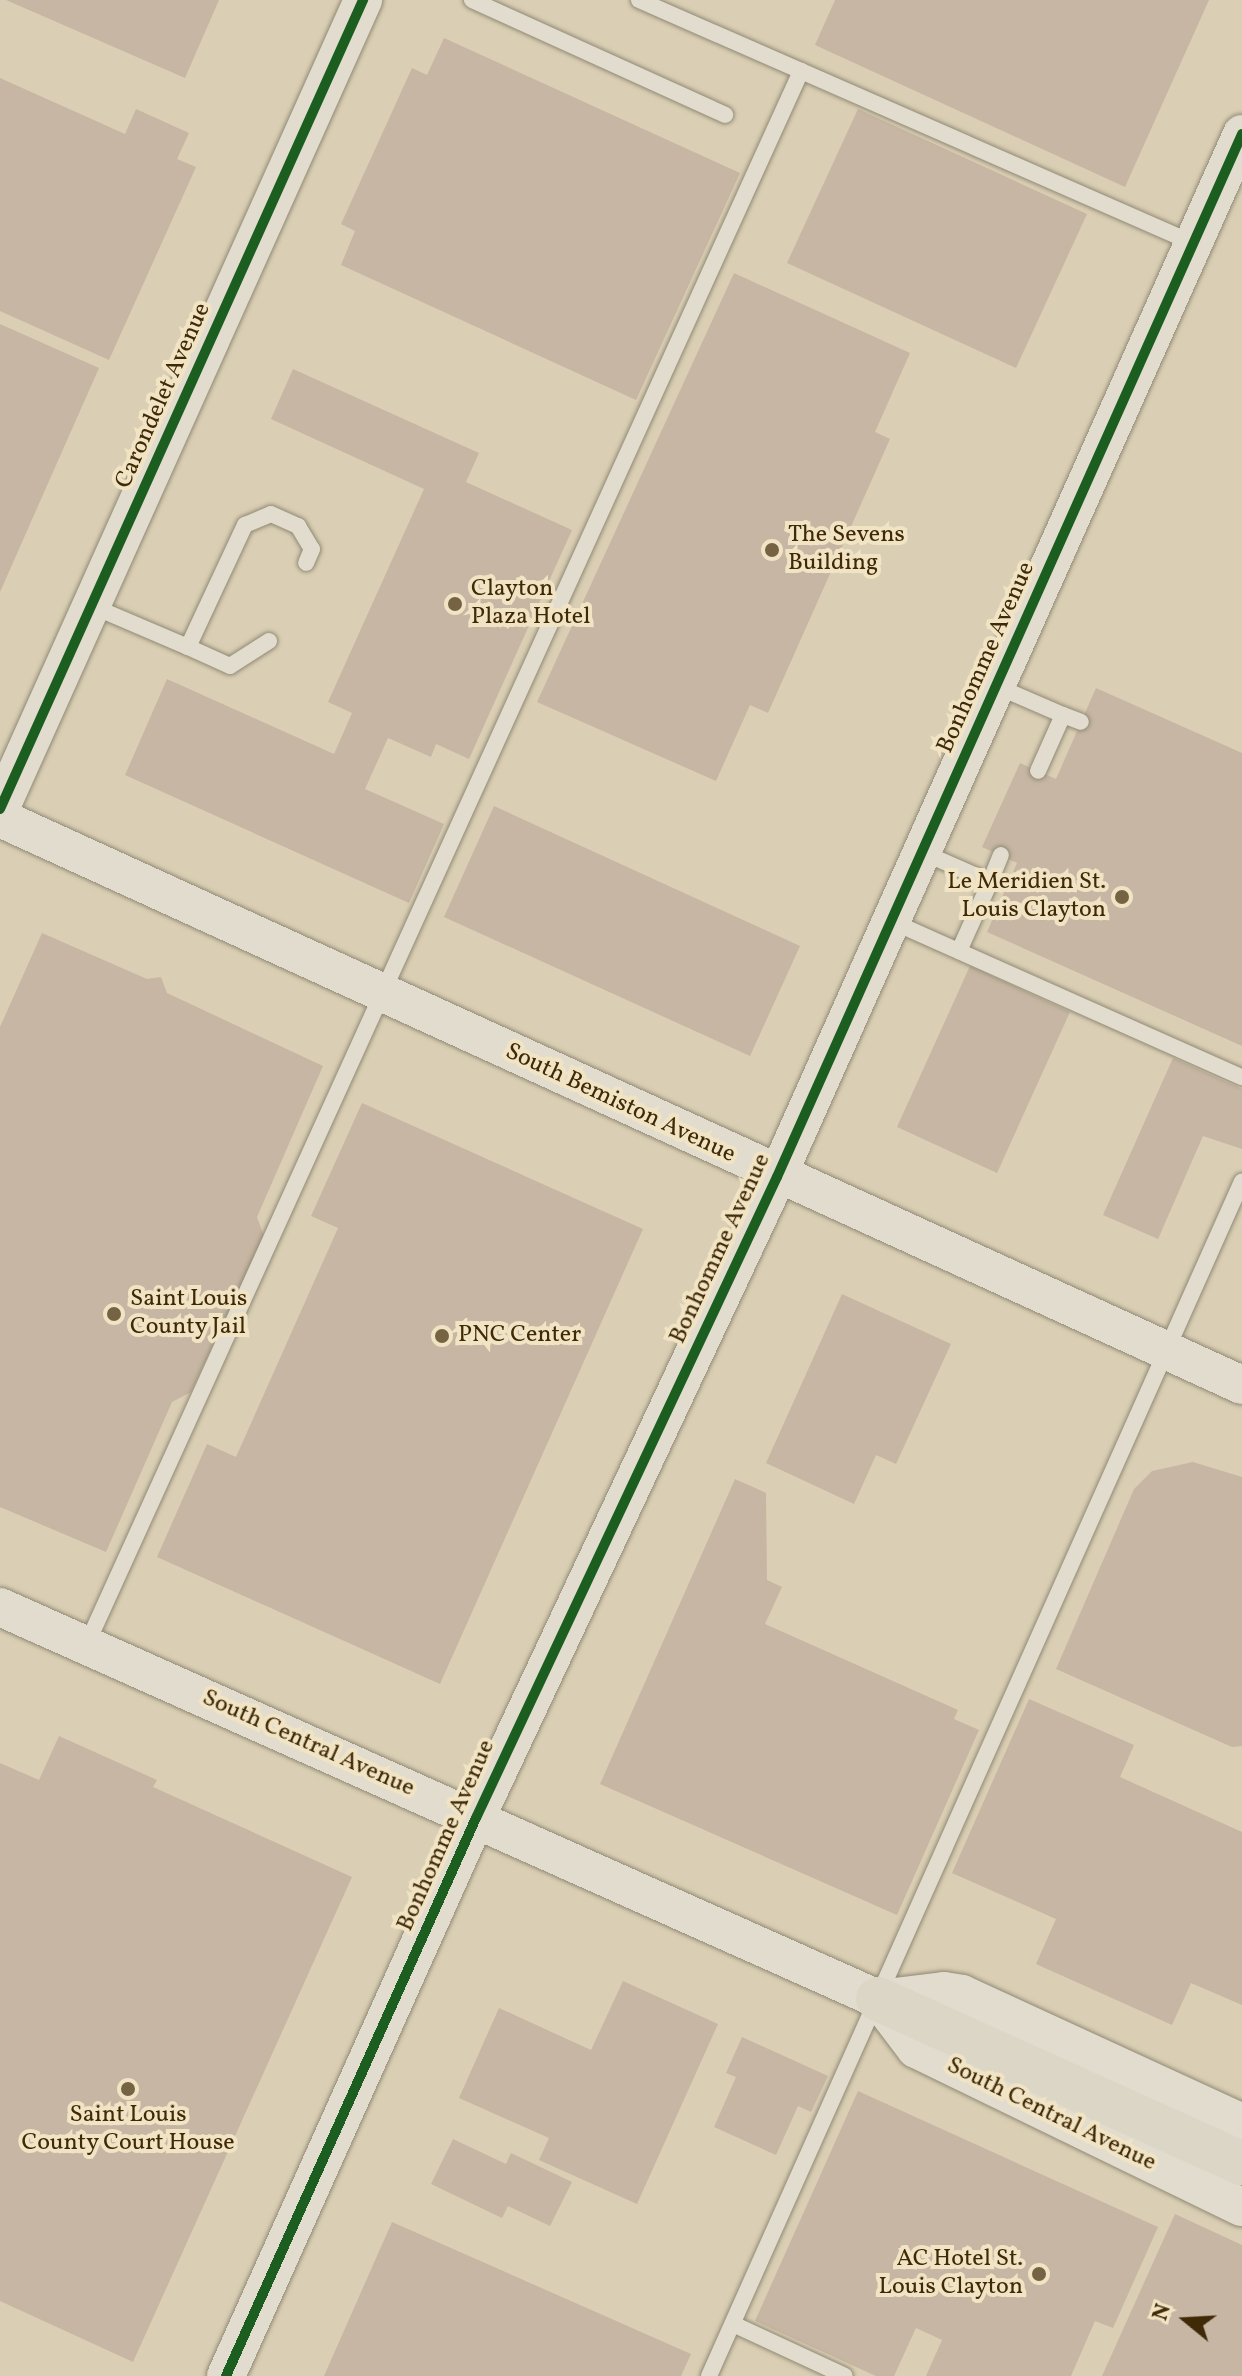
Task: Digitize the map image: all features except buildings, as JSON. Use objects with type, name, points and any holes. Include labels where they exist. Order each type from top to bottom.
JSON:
[{"type":"highway","points":[[878,1999],[1242,2163]]},
{"type":"street","name":"Carondelet Avenue","points":[[0,809],[363,0]]},
{"type":"street","name":"Bonhomme Avenue","points":[[226,2376],[476,1818],[777,1177],[1242,134]]},
{"type":"street","name":"South Bemiston Avenue","points":[[0,818],[777,1177],[1242,1385]]},
{"type":"street","name":"South Central Avenue","points":[[0,1607],[878,1999],[916,2049],[1242,2207]]},
{"type":"street","points":[[878,1999],[944,1991],[962,1994],[1242,2123]]},
{"type":"lane","points":[[472,0],[725,115]]},
{"type":"lane","points":[[639,0],[1193,243]]},
{"type":"lane","points":[[86,1646],[801,71]]},
{"type":"lane","points":[[188,647],[245,525],[271,514],[298,526],[312,549],[306,563]]},
{"type":"lane","points":[[92,606],[230,666],[269,641]]},
{"type":"lane","points":[[996,686],[1081,722]]},
{"type":"lane","points":[[1038,771],[1063,715]]},
{"type":"lane","points":[[922,852],[990,882]]},
{"type":"lane","points":[[959,951],[1001,855]]},
{"type":"lane","points":[[891,921],[1242,1077]]},
{"type":"lane","points":[[709,2376],[1242,1181]]},
{"type":"lane","points":[[733,2324],[845,2376]]},
{"type":"cycle path","points":[[0,809],[363,0]]},
{"type":"cycle path","points":[[226,2376],[476,1818],[777,1177],[1242,134]]},
{"type":"place","name":"The Sevens Building","points":[[772,550]]},
{"type":"place","name":"Clayton Plaza Hotel","points":[[455,604]]},
{"type":"place","name":"Le Meridien St. Louis Clayton","points":[[1122,897]]},
{"type":"place","name":"Saint Louis County Jail","points":[[114,1314]]},
{"type":"place","name":"PNC Center","points":[[442,1336]]},
{"type":"place","name":"Saint Louis County Court House","points":[[128,2089]]},
{"type":"place","name":"AC Hotel St. Louis Clayton","points":[[1039,2274]]}]
